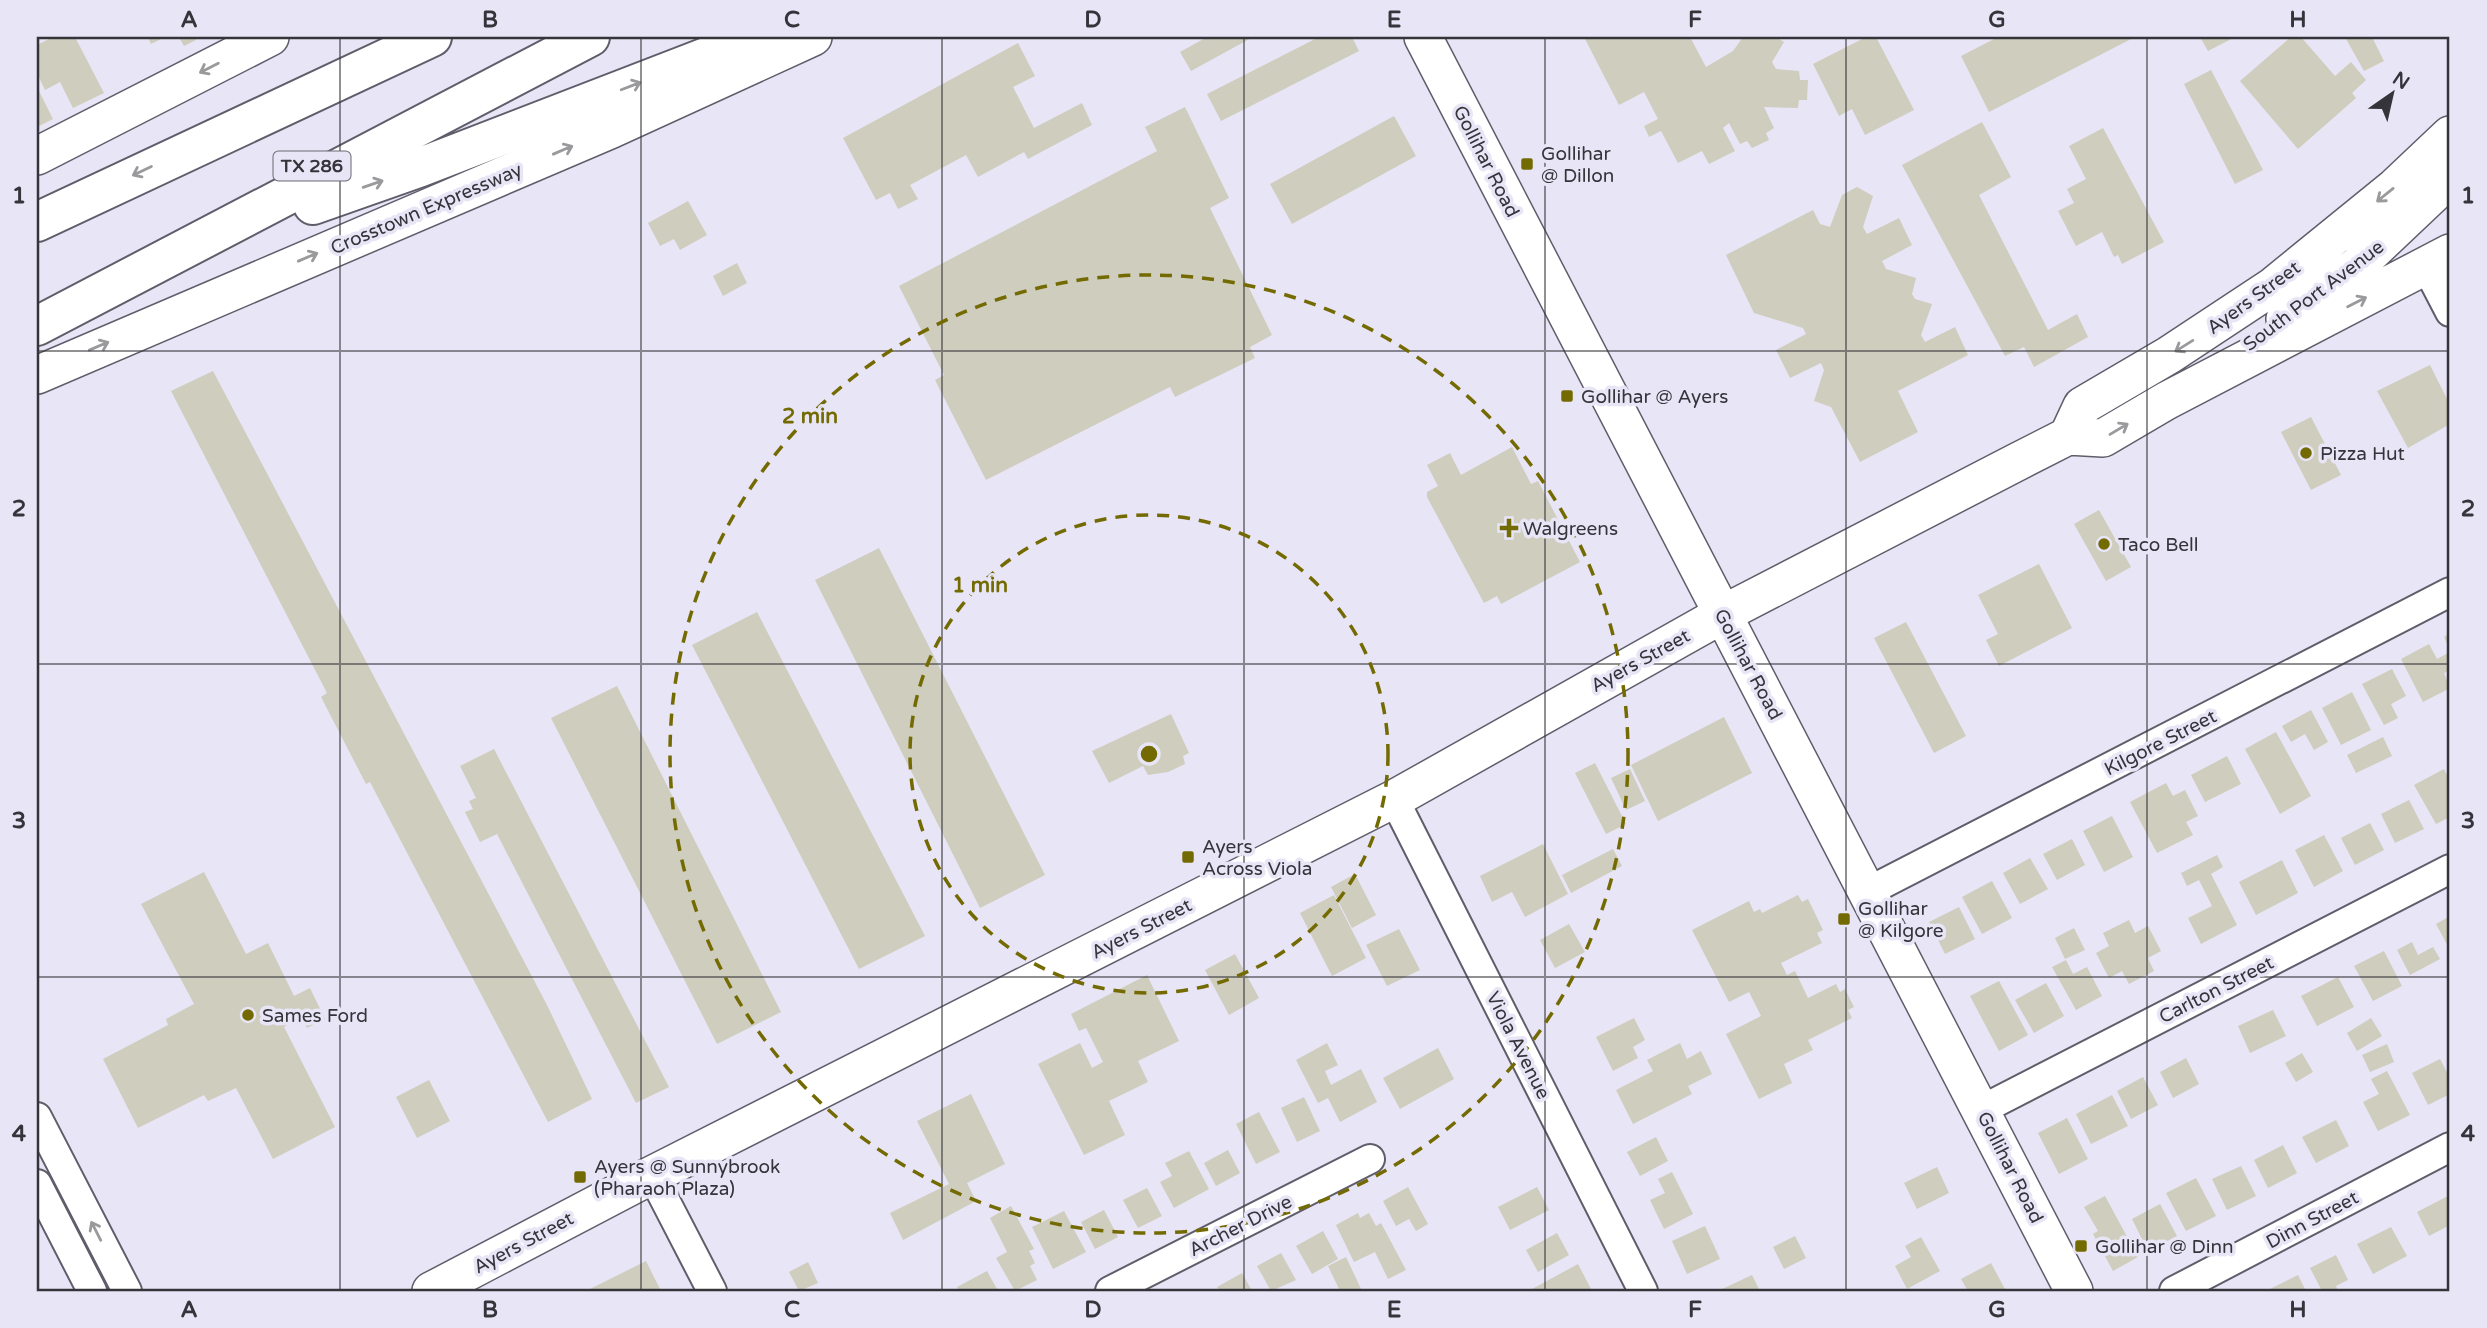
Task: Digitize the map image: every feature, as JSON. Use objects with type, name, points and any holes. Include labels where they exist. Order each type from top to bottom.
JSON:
[{"type":"highway","points":[[204,142],[379,37]]},
{"type":"highway","points":[[37,222],[432,37]]},
{"type":"highway","points":[[37,326],[588,37]]},
{"type":"highway","name":"TX 286","points":[[37,295],[588,37]]},
{"type":"highway","points":[[192,247],[421,167],[758,37]]},
{"type":"main road","points":[[37,156],[270,37]]},
{"type":"main road","name":"Crosstown Expressway","points":[[37,375],[612,129],[813,37]]},
{"type":"main road","name":"Gollihar Road","points":[[1423,37],[1869,891],[2074,1291]]},
{"type":"main road","name":"Ayers Street","points":[[431,1291],[652,1175],[1394,799],[1723,614],[2068,436],[2082,406],[2192,341],[2272,287],[2446,154]]},
{"type":"main road","name":"South Port Avenue","points":[[2166,401],[2357,266],[2446,154]]},
{"type":"main road","points":[[2068,436],[2103,438],[2166,401],[2438,260]]},
{"type":"street","points":[[2438,260],[2450,312]]},
{"type":"street","name":"Kilgore Street","points":[[1869,891],[2450,592]]},
{"type":"street","name":"Viola Avenue","points":[[1394,799],[1643,1291]]},
{"type":"street","name":"Carlton Street","points":[[1981,1110],[2450,869]]},
{"type":"street","points":[[37,1117],[127,1291]]},
{"type":"street","name":"Dinn Street","points":[[2174,1291],[2450,1147]]},
{"type":"street","name":"Archer Drive","points":[[1110,1291],[1370,1159]]},
{"type":"street","points":[[652,1175],[712,1291]]},
{"type":"street","points":[[37,1184],[92,1291]]},
{"type":"building","points":[[53,37],[75,37],[104,93],[73,108],[60,82],[45,90],[37,73],[37,45]]},
{"type":"building","points":[[148,37],[165,37],[151,44]]},
{"type":"building","points":[[179,37],[195,37],[196,40],[184,46]]},
{"type":"building","points":[[1207,37],[1253,37],[1191,71],[1180,52]]},
{"type":"building","points":[[1319,37],[1352,37],[1359,51],[1221,121],[1207,94]]},
{"type":"building","points":[[1584,37],[1690,37],[1706,67],[1733,51],[1743,37],[1776,37],[1784,42],[1772,62],[1776,69],[1799,71],[1800,80],[1808,80],[1807,100],[1799,100],[1798,108],[1764,107],[1774,128],[1766,133],[1769,140],[1752,148],[1747,141],[1740,144],[1729,123],[1723,128],[1735,151],[1709,164],[1702,151],[1678,163],[1661,131],[1649,137],[1644,126],[1658,119],[1644,92],[1619,105]]},
{"type":"building","points":[[1866,37],[1876,37],[1914,110],[1865,135],[1852,109],[1839,116],[1813,64]]},
{"type":"building","points":[[1998,37],[2135,37],[1989,112],[1961,56]]},
{"type":"building","points":[[2200,37],[2235,37],[2208,51]]},
{"type":"building","points":[[2291,37],[2301,37],[2335,76],[2351,62],[2366,80],[2352,93],[2356,98],[2298,149],[2240,81]]},
{"type":"building","points":[[2345,37],[2372,37],[2384,61],[2364,71]]},
{"type":"building","points":[[1018,43],[1035,76],[1013,87],[1034,128],[1082,103],[1092,125],[1028,159],[1024,152],[978,177],[966,155],[910,185],[918,199],[898,209],[890,193],[876,200],[843,138]]},
{"type":"building","points":[[2211,70],[2263,170],[2235,184],[2184,84]]},
{"type":"building","points":[[37,87],[53,119],[37,127]]},
{"type":"building","points":[[1185,107],[1229,198],[1210,208],[1272,335],[1250,347],[1255,358],[1175,397],[1170,387],[986,480],[935,380],[944,375],[899,286],[1157,151],[1145,127]]},
{"type":"building","points":[[1394,116],[1416,156],[1292,224],[1270,184]]},
{"type":"building","points":[[1982,122],[2011,177],[1979,195],[2048,330],[2077,314],[2088,337],[2034,367],[2024,347],[2005,356],[1902,165]]},
{"type":"building","points":[[2103,128],[2164,242],[2122,264],[2118,255],[2114,257],[2102,232],[2076,246],[2058,211],[2074,203],[2067,189],[2086,179],[2069,146]]},
{"type":"building","points":[[1857,187],[1873,196],[1863,227],[1867,234],[1899,218],[1912,245],[1882,261],[1886,269],[1916,278],[1912,294],[1915,299],[1932,304],[1921,335],[1925,342],[1955,327],[1968,355],[1898,391],[1918,432],[1860,462],[1831,407],[1814,401],[1824,370],[1821,363],[1790,378],[1776,350],[1806,334],[1803,328],[1754,313],[1726,255],[1813,210],[1820,224],[1830,227],[1842,195]]},
{"type":"building","points":[[688,201],[707,235],[680,250],[674,239],[660,246],[648,223]]},
{"type":"building","points":[[737,263],[747,283],[723,296],[713,276]]},
{"type":"building","points":[[2430,365],[2450,405],[2450,424],[2408,448],[2377,391]]},
{"type":"building","points":[[213,371],[547,1005],[592,1099],[548,1122],[370,782],[366,784],[321,697],[327,693],[171,391]]},
{"type":"building","points":[[2311,417],[2341,475],[2311,490],[2281,432]]},
{"type":"building","points":[[1512,447],[1531,484],[1538,481],[1580,562],[1501,604],[1497,596],[1484,603],[1427,497],[1427,492],[1438,486],[1427,465],[1450,453],[1461,475]]},
{"type":"building","points":[[2099,510],[2131,567],[2106,581],[2074,524]]},
{"type":"building","points":[[879,548],[1045,875],[980,908],[815,580]]},
{"type":"building","points":[[2039,564],[2072,628],[1999,666],[1986,640],[1998,634],[1978,595]]},
{"type":"building","points":[[757,612],[925,936],[859,969],[692,645]]},
{"type":"building","points":[[1906,622],[1966,736],[1934,753],[1874,638]]},
{"type":"building","points":[[2450,633],[2450,650],[2444,637]]},
{"type":"building","points":[[2429,644],[2437,659],[2450,652],[2450,670],[2444,673],[2450,688],[2423,702],[2401,659]]},
{"type":"building","points":[[2392,669],[2406,696],[2391,704],[2398,718],[2384,725],[2362,684]]},
{"type":"building","points":[[617,686],[781,1012],[717,1044],[551,718]]},
{"type":"building","points":[[2352,692],[2371,730],[2341,745],[2322,708]]},
{"type":"building","points":[[2311,710],[2328,742],[2314,750],[2305,734],[2291,742],[2282,726]]},
{"type":"building","points":[[1171,714],[1189,753],[1183,756],[1185,764],[1168,772],[1148,775],[1143,766],[1109,783],[1092,751]]},
{"type":"building","points":[[1724,717],[1752,773],[1658,821],[1631,765]]},
{"type":"building","points":[[2276,732],[2311,796],[2280,814],[2245,749]]},
{"type":"building","points":[[2383,737],[2392,756],[2356,773],[2347,755]]},
{"type":"building","points":[[494,749],[669,1087],[636,1103],[497,834],[480,842],[465,812],[473,809],[469,801],[476,798],[460,766]]},
{"type":"building","points":[[2227,756],[2241,784],[2205,802],[2191,775]]},
{"type":"building","points":[[1595,763],[1626,824],[1606,834],[1575,773]]},
{"type":"building","points":[[1630,769],[1645,801],[1626,810],[1611,778]]},
{"type":"building","points":[[2444,769],[2450,781],[2450,817],[2436,824],[2414,785]]},
{"type":"building","points":[[2166,783],[2173,796],[2185,790],[2198,816],[2186,822],[2193,835],[2157,853],[2130,802]]},
{"type":"building","points":[[2409,800],[2424,829],[2395,843],[2381,814]]},
{"type":"building","points":[[2112,816],[2133,857],[2104,872],[2083,831]]},
{"type":"building","points":[[2370,823],[2384,850],[2355,865],[2341,838]]},
{"type":"building","points":[[2324,835],[2343,871],[2314,887],[2295,850]]},
{"type":"building","points":[[2072,839],[2085,865],[2057,880],[2043,854]]},
{"type":"building","points":[[1543,844],[1568,894],[1525,917],[1512,892],[1492,902],[1480,876]]},
{"type":"building","points":[[1613,849],[1622,866],[1571,893],[1562,875]]},
{"type":"building","points":[[2217,855],[2223,867],[2211,874],[2237,925],[2201,944],[2188,918],[2212,906],[2199,880],[2187,886],[2181,873]]},
{"type":"building","points":[[2030,858],[2048,889],[2020,904],[2003,873]]},
{"type":"building","points":[[2282,860],[2298,893],[2256,915],[2239,882]]},
{"type":"building","name":"Sames Ford","points":[[204,872],[246,954],[268,943],[294,996],[310,988],[325,1019],[307,1028],[301,1017],[284,1027],[335,1127],[273,1159],[236,1088],[208,1101],[204,1095],[138,1128],[103,1059],[168,1025],[166,1019],[194,1004],[141,904]]},
{"type":"building","points":[[1355,874],[1376,915],[1352,928],[1331,887]]},
{"type":"building","points":[[1992,881],[2012,918],[1982,934],[1962,897]]},
{"type":"building","points":[[1334,895],[1366,958],[1332,976],[1300,913]]},
{"type":"building","points":[[1798,895],[1802,902],[1808,899],[1823,930],[1817,933],[1822,943],[1781,963],[1787,975],[1795,971],[1808,998],[1836,984],[1840,992],[1845,989],[1854,1007],[1848,1010],[1852,1018],[1808,1040],[1813,1050],[1784,1064],[1792,1083],[1759,1099],[1726,1034],[1761,1016],[1749,992],[1729,1002],[1692,930],[1749,901],[1754,912],[1760,909],[1762,913]]},
{"type":"building","points":[[1959,907],[1975,939],[1945,954],[1929,922]]},
{"type":"building","points":[[2450,916],[2450,950],[2436,924]]},
{"type":"building","points":[[2129,920],[2135,933],[2148,926],[2161,951],[2148,958],[2154,971],[2129,984],[2122,971],[2109,978],[2096,953],[2109,946],[2103,933]]},
{"type":"building","points":[[1569,924],[1585,952],[1555,968],[1540,940]]},
{"type":"building","points":[[2074,928],[2085,950],[2065,959],[2055,938]]},
{"type":"building","points":[[1399,929],[1420,970],[1387,986],[1366,945]]},
{"type":"building","points":[[2412,942],[2418,955],[2433,947],[2440,959],[2410,975],[2397,950]]},
{"type":"building","points":[[2384,951],[2402,986],[2373,1001],[2354,966]]},
{"type":"building","points":[[1235,954],[1259,998],[1229,1015],[1205,970]]},
{"type":"building","points":[[2066,960],[2073,974],[2087,967],[2102,996],[2076,1010],[2052,967]]},
{"type":"building","points":[[1147,975],[1179,1041],[1138,1061],[1148,1082],[1109,1101],[1125,1135],[1084,1155],[1038,1064],[1080,1043],[1092,1068],[1103,1062],[1086,1028],[1079,1031],[1071,1014]]},
{"type":"building","points":[[2338,977],[2354,1007],[2317,1026],[2301,996]]},
{"type":"building","points":[[1999,981],[2028,1035],[1999,1051],[1970,996]]},
{"type":"building","points":[[2046,983],[2064,1016],[2034,1033],[2015,1000]]},
{"type":"building","points":[[2273,1010],[2286,1036],[2250,1053],[2238,1026]]},
{"type":"building","points":[[1634,1018],[1645,1040],[1633,1047],[1638,1058],[1613,1071],[1596,1037]]},
{"type":"building","points":[[2371,1018],[2382,1036],[2357,1051],[2347,1033]]},
{"type":"building","points":[[1327,1043],[1338,1065],[1325,1071],[1331,1085],[1361,1069],[1377,1102],[1340,1122],[1328,1098],[1318,1103],[1296,1060]]},
{"type":"building","points":[[1680,1043],[1687,1059],[1701,1051],[1712,1074],[1688,1086],[1692,1094],[1633,1124],[1616,1090],[1653,1071],[1647,1060]]},
{"type":"building","points":[[2387,1044],[2394,1062],[2370,1072],[2362,1055]]},
{"type":"building","points":[[1438,1048],[1454,1079],[1400,1109],[1383,1078]]},
{"type":"building","points":[[2302,1053],[2313,1072],[2296,1082],[2285,1063]]},
{"type":"building","points":[[2186,1058],[2199,1084],[2173,1098],[2160,1072]]},
{"type":"building","points":[[2440,1059],[2450,1078],[2450,1094],[2428,1105],[2412,1073]]},
{"type":"building","points":[[2387,1071],[2410,1115],[2378,1131],[2363,1102],[2379,1094],[2371,1079]]},
{"type":"building","points":[[2143,1077],[2158,1105],[2131,1119],[2117,1091]]},
{"type":"building","points":[[429,1080],[450,1121],[417,1138],[396,1097]]},
{"type":"building","points":[[971,1094],[1005,1164],[967,1183],[976,1201],[903,1240],[890,1213],[949,1184],[917,1121]]},
{"type":"building","points":[[2112,1095],[2128,1126],[2091,1144],[2076,1114]]},
{"type":"building","points":[[1304,1097],[1320,1131],[1297,1142],[1281,1108]]},
{"type":"building","points":[[1259,1112],[1280,1152],[1256,1164],[1236,1124]]},
{"type":"building","points":[[2067,1118],[2088,1159],[2059,1174],[2038,1133]]},
{"type":"building","points":[[2336,1120],[2349,1146],[2316,1163],[2302,1137]]},
{"type":"building","points":[[1656,1137],[1668,1161],[1640,1176],[1627,1152]]},
{"type":"building","points":[[2283,1145],[2297,1173],[2268,1188],[2254,1160]]},
{"type":"building","points":[[1228,1150],[1240,1173],[1216,1186],[1204,1163]]},
{"type":"building","points":[[1189,1151],[1209,1189],[1174,1208],[1160,1182],[1172,1176],[1165,1163]]},
{"type":"building","points":[[2241,1166],[2256,1196],[2227,1210],[2212,1179]]},
{"type":"building","points":[[1937,1167],[1949,1193],[1917,1209],[1904,1183]]},
{"type":"building","points":[[1672,1172],[1693,1214],[1664,1229],[1650,1200],[1665,1193],[1658,1179]]},
{"type":"building","points":[[2196,1178],[2216,1216],[2186,1231],[2166,1193]]},
{"type":"building","points":[[1408,1187],[1428,1224],[1416,1231],[1409,1219],[1396,1226],[1383,1201]]},
{"type":"building","points":[[1537,1187],[1549,1210],[1510,1230],[1498,1207]]},
{"type":"building","points":[[1147,1188],[1162,1216],[1138,1228],[1123,1200]]},
{"type":"building","points":[[2450,1195],[2450,1225],[2429,1236],[2417,1212]]},
{"type":"building","points":[[2105,1196],[2138,1257],[2113,1271],[2093,1234],[2098,1231],[2084,1207]]},
{"type":"building","points":[[2160,1204],[2177,1236],[2148,1251],[2132,1219]]},
{"type":"building","points":[[1011,1206],[1034,1249],[1029,1251],[1035,1263],[1030,1266],[1037,1280],[1015,1291],[996,1258],[1007,1252],[990,1218]]},
{"type":"building","points":[[1104,1210],[1118,1237],[1095,1249],[1081,1222]]},
{"type":"building","points":[[1064,1211],[1086,1252],[1053,1269],[1032,1227]]},
{"type":"building","points":[[1358,1213],[1360,1218],[1369,1213],[1376,1226],[1381,1223],[1406,1270],[1388,1279],[1375,1252],[1354,1262],[1336,1225]]},
{"type":"building","points":[[1705,1226],[1720,1259],[1687,1274],[1672,1241]]},
{"type":"building","points":[[2391,1227],[2407,1256],[2373,1274],[2357,1244]]},
{"type":"building","points":[[1323,1231],[1338,1259],[1312,1274],[1296,1246]]},
{"type":"building","points":[[1557,1233],[1569,1255],[1538,1272],[1526,1250]]},
{"type":"building","points":[[1795,1236],[1806,1258],[1784,1269],[1773,1247]]},
{"type":"building","points":[[1921,1237],[1940,1271],[1907,1289],[1895,1266],[1911,1257],[1905,1246]]},
{"type":"building","points":[[1281,1253],[1296,1280],[1271,1291],[1257,1266]]},
{"type":"building","points":[[2336,1255],[2348,1280],[2336,1286],[2338,1291],[2322,1291],[2310,1268]]},
{"type":"building","points":[[1346,1257],[1362,1291],[1340,1291],[1328,1266]]},
{"type":"building","points":[[646,1261],[661,1291],[586,1291]]},
{"type":"building","points":[[808,1262],[818,1283],[799,1291],[789,1272]]},
{"type":"building","points":[[1991,1263],[2006,1291],[1968,1291],[1961,1279]]},
{"type":"building","points":[[1578,1264],[1592,1291],[1533,1291],[1532,1289]]},
{"type":"building","points":[[987,1271],[998,1291],[959,1291],[957,1287]]},
{"type":"building","points":[[1242,1273],[1252,1291],[1220,1291],[1217,1287]]},
{"type":"building","points":[[1752,1275],[1760,1291],[1718,1291]]},
{"type":"building","points":[[2298,1275],[2306,1291],[2266,1291]]},
{"type":"place","name":"Gollihar @ Dillon","points":[[1527,164]]},
{"type":"place","name":"Gollihar @ Ayers","points":[[1567,396]]},
{"type":"place","name":"Pizza Hut","points":[[2306,453]]},
{"type":"place","name":"Walgreens","points":[[1509,528]]},
{"type":"place","name":"Taco Bell","points":[[2104,544]]},
{"type":"place","name":"Ayers Across Viola","points":[[1188,857]]},
{"type":"place","name":"Gollihar @ Kilgore","points":[[1844,919]]},
{"type":"place","name":"Sames Ford","points":[[248,1015]]},
{"type":"place","name":"Ayers @ Sunnybrook (Pharaoh Plaza)","points":[[580,1177]]},
{"type":"place","name":"Gollihar @ Dinn","points":[[2081,1246]]}]
